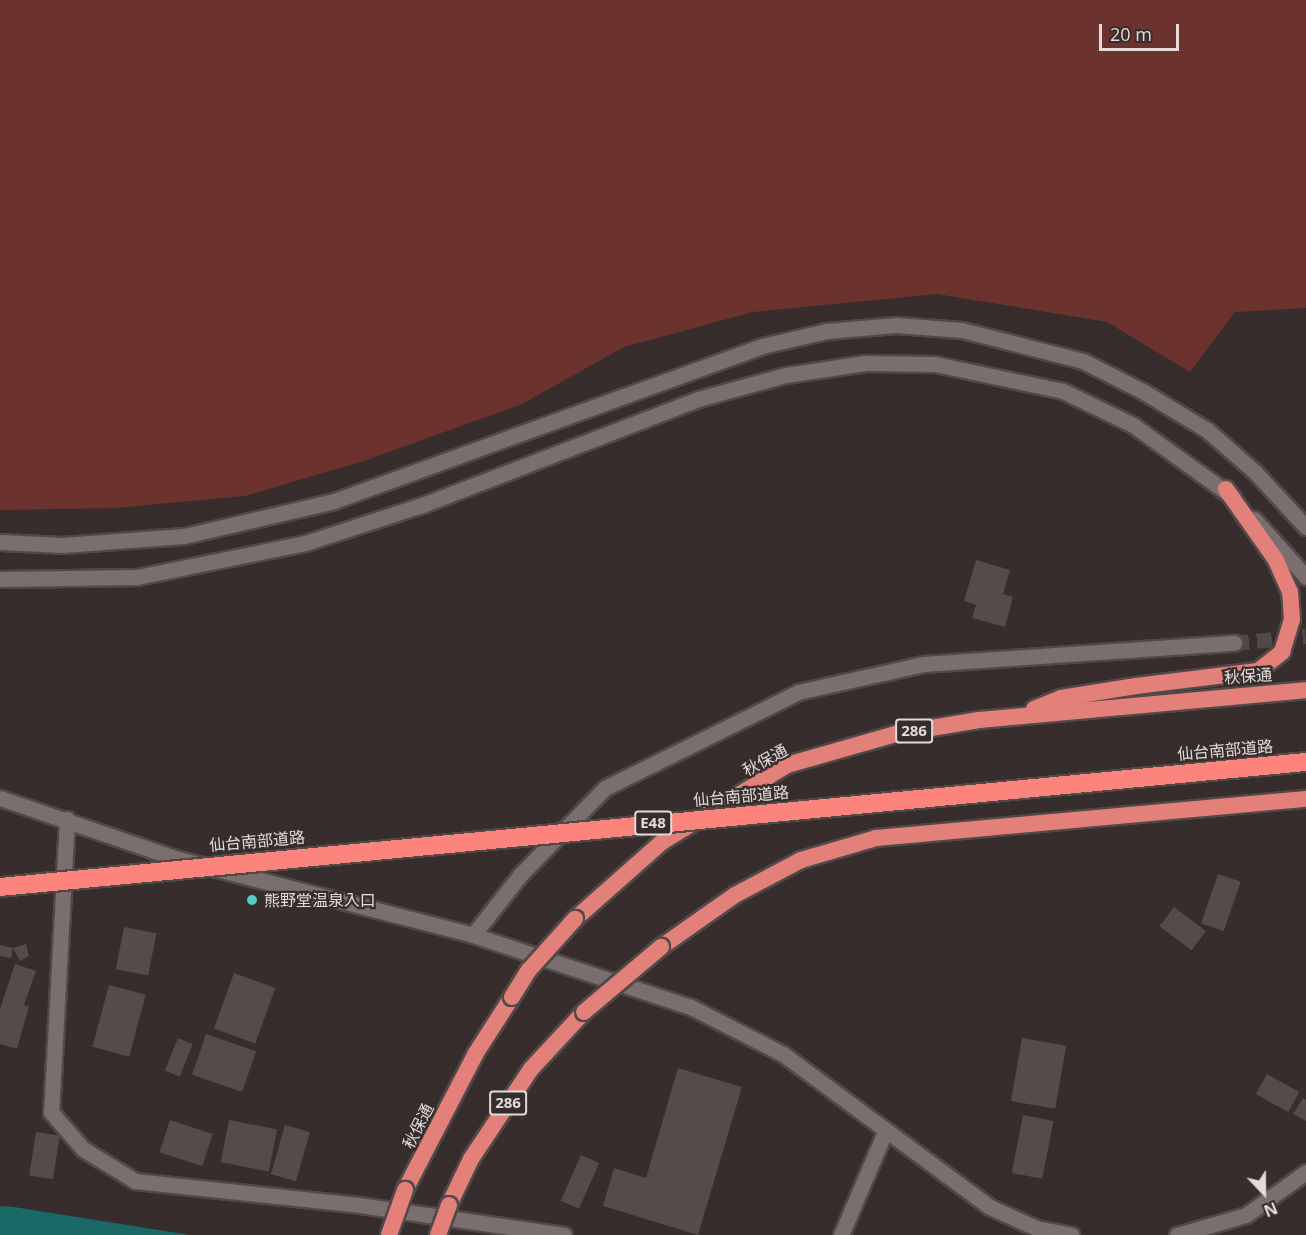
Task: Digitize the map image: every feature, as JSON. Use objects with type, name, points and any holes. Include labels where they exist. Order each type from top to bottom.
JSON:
[{"type":"highway","points":[[1014,717],[1061,698],[1258,671],[1282,652],[1292,619],[1290,592],[1276,560],[1226,489]]},
{"type":"highway","name":"秋保通","points":[[389,1235],[405,1190],[476,1053],[528,970],[575,919],[662,842],[787,765],[896,734],[1014,717],[1306,690]]},
{"type":"highway","name":"仙台南部道路","points":[[0,887],[1306,762]]},
{"type":"highway","name":"286","points":[[438,1235],[449,1205],[471,1159],[531,1069],[584,1012],[661,947],[735,896],[801,860],[876,838],[1306,799]]},
{"type":"street","points":[[0,542],[63,545],[184,536],[334,501],[762,346],[827,331],[896,325],[962,330],[1028,345],[1103,371],[1207,430],[1255,472],[1306,528]]},
{"type":"street","points":[[0,579],[137,577],[304,543],[422,505],[698,399],[786,375],[866,363],[935,364],[1063,391],[1133,425],[1226,489],[1306,577]]},
{"type":"street","points":[[473,935],[521,874],[605,788],[798,692],[923,664],[1234,643]]},
{"type":"street","points":[[0,798],[178,859],[473,935],[691,1007],[783,1054],[885,1132],[990,1207],[1036,1228],[1071,1235]]},
{"type":"street","points":[[66,819],[51,1112],[83,1149],[135,1181],[360,1205],[564,1235]]},
{"type":"street","points":[[841,1235],[885,1132]]},
{"type":"street","points":[[1177,1235],[1246,1215],[1306,1172]]},
{"type":"shaded area","points":[[0,0],[1306,0],[1306,308],[1235,312],[1190,372],[1107,322],[937,294],[753,312],[624,347],[522,404],[364,461],[245,496],[115,508],[0,510]]},
{"type":"water","points":[[0,1206],[14,1207],[190,1235],[0,1235]]},
{"type":"building","points":[[976,560],[1010,570],[1003,594],[1013,597],[1005,627],[972,618],[976,605],[964,601]]},
{"type":"building","points":[[1218,874],[1241,882],[1224,931],[1201,923]]},
{"type":"building","points":[[1174,907],[1206,931],[1192,950],[1160,926]]},
{"type":"building","points":[[124,927],[156,933],[148,976],[116,969]]},
{"type":"building","points":[[26,944],[29,956],[20,961],[13,948]]},
{"type":"building","points":[[0,945],[13,948],[11,958],[0,956]]},
{"type":"building","points":[[15,964],[36,971],[24,1005],[29,1006],[17,1049],[0,1044],[0,1009]]},
{"type":"building","points":[[234,973],[275,988],[255,1043],[214,1028]]},
{"type":"building","points":[[109,985],[146,995],[129,1057],[92,1047]]},
{"type":"building","points":[[206,1034],[256,1051],[242,1092],[192,1075]]},
{"type":"building","points":[[178,1038],[193,1044],[180,1076],[165,1070]]},
{"type":"building","points":[[1022,1038],[1066,1046],[1055,1109],[1011,1101]]},
{"type":"building","points":[[678,1068],[742,1087],[698,1235],[603,1206],[614,1168],[646,1178]]},
{"type":"building","points":[[1267,1074],[1299,1092],[1288,1112],[1256,1094]]},
{"type":"building","points":[[1303,1098],[1306,1100],[1306,1121],[1293,1114]]},
{"type":"building","points":[[1023,1115],[1053,1121],[1042,1179],[1012,1173]]},
{"type":"building","points":[[170,1120],[213,1134],[202,1166],[159,1152]]},
{"type":"building","points":[[229,1120],[277,1129],[269,1172],[221,1162]]},
{"type":"building","points":[[285,1125],[310,1132],[296,1181],[271,1174]]},
{"type":"building","points":[[36,1132],[60,1136],[53,1179],[29,1175]]},
{"type":"building","points":[[581,1155],[599,1163],[579,1209],[561,1201]]},
{"type":"tunnel","points":[[1234,643],[1306,636]]},
{"type":"place","name":"熊野堂温泉入口","points":[[252,900]]}]
